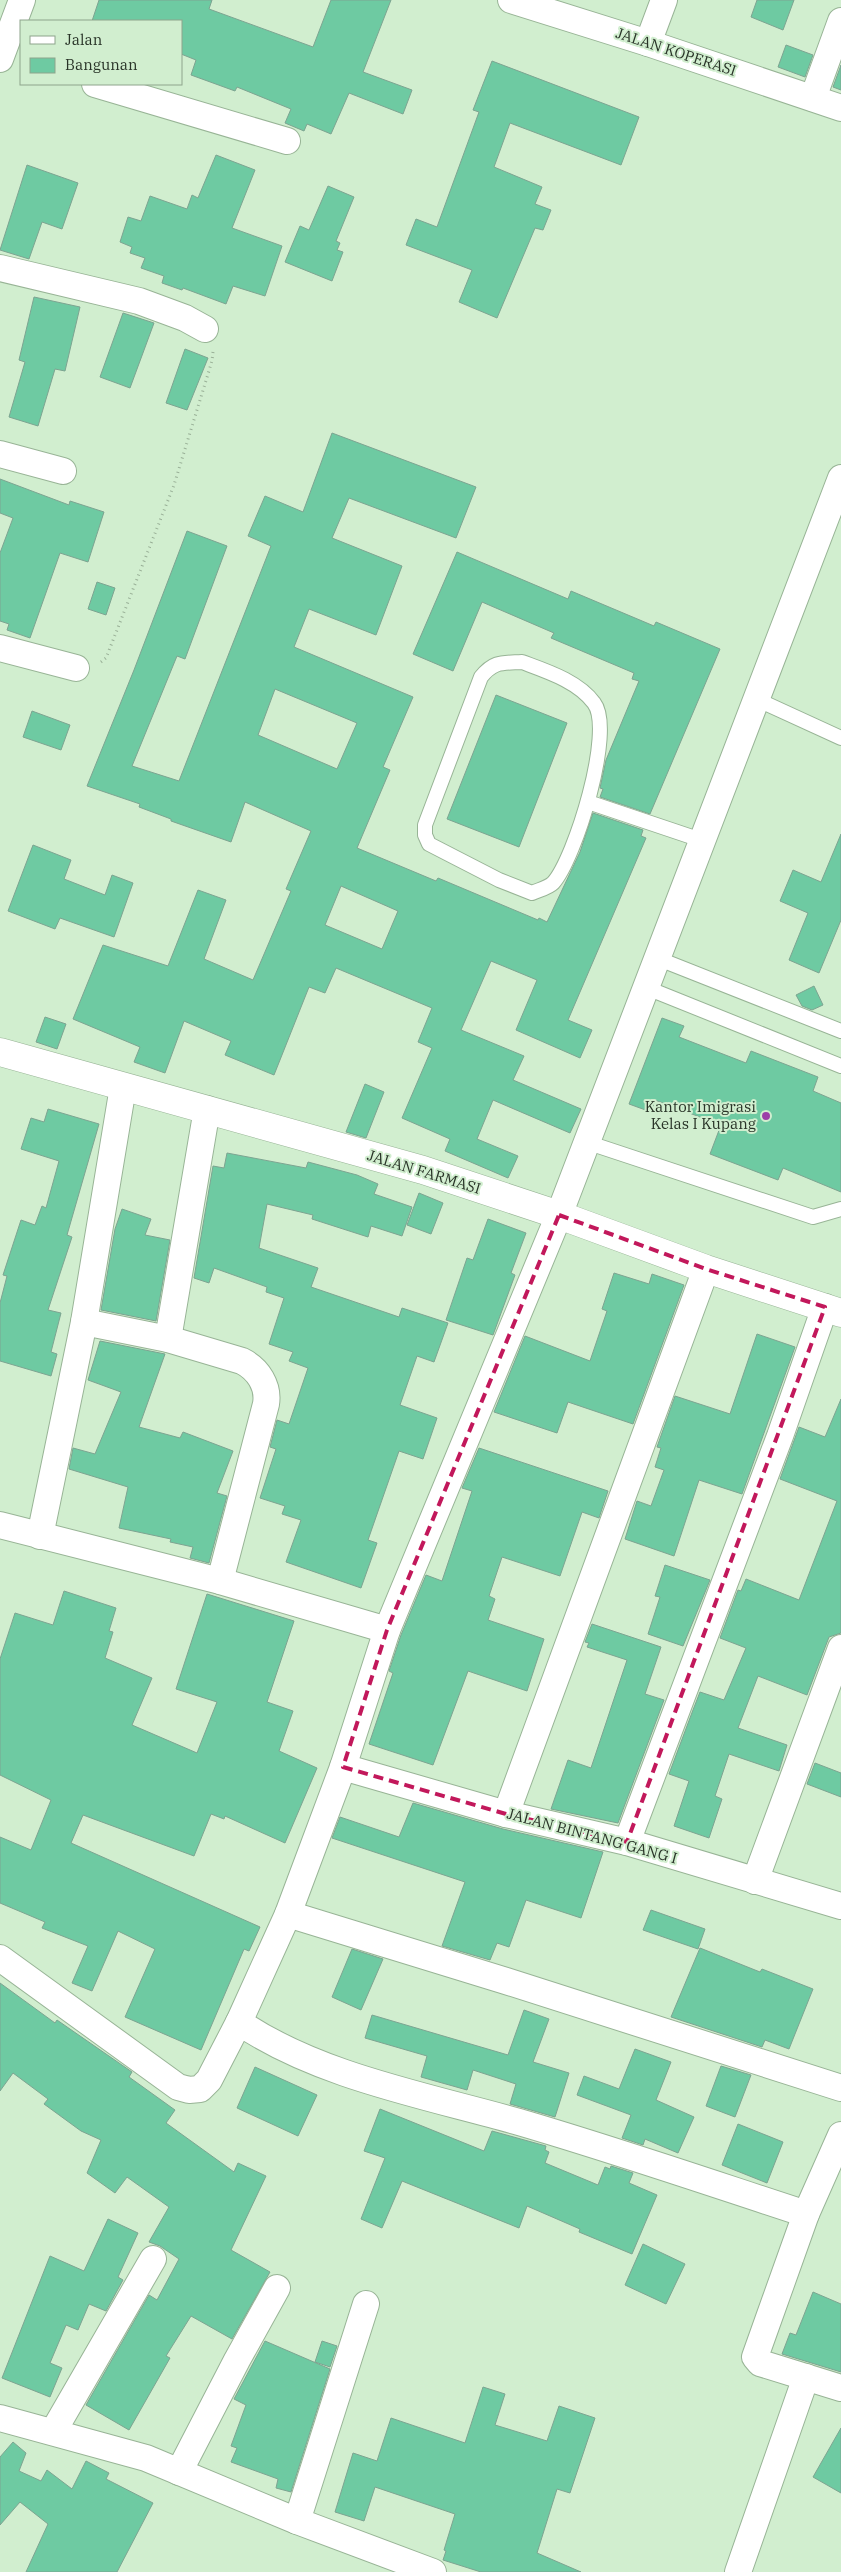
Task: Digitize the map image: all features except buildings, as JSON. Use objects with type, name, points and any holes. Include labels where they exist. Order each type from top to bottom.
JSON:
[{"type":"street","points":[[6,58],[22,0]]},
{"type":"street","name":"JALAN KOPERASI","points":[[511,0],[648,43],[841,108]]},
{"type":"street","points":[[648,43],[664,0]]},
{"type":"street","points":[[813,98],[841,21]]},
{"type":"street","points":[[98,85],[287,141]]},
{"type":"street","points":[[0,268],[139,301],[186,318],[205,329]]},
{"type":"street","points":[[0,454],[63,471]]},
{"type":"street","points":[[0,1958],[178,2087],[190,2090],[200,2089],[209,2080],[239,2022],[288,1914],[343,1766],[387,1630],[559,1214],[659,959],[841,478]]},
{"type":"street","points":[[0,648],[76,668]]},
{"type":"street","name":"JALAN FARMASI","points":[[0,1052],[423,1170],[559,1214],[706,1269],[833,1310]]},
{"type":"street","points":[[40,1536],[84,1322],[123,1087]]},
{"type":"street","points":[[168,1340],[207,1109]]},
{"type":"street","points":[[506,1814],[706,1269]]},
{"type":"street","points":[[626,1842],[780,1436],[833,1310]]},
{"type":"street","points":[[84,1322],[168,1340],[242,1361],[257,1374],[265,1386],[267,1395],[220,1581]]},
{"type":"street","points":[[0,1525],[220,1581],[387,1630]]},
{"type":"street","points":[[755,1881],[841,1648]]},
{"type":"street","name":"JALAN BINTANG GANG I","points":[[343,1766],[506,1814],[626,1842],[841,1906]]},
{"type":"street","points":[[288,1914],[506,1981],[841,2088]]},
{"type":"street","points":[[239,2022],[255,2033],[325,2066],[520,2123],[806,2214]]},
{"type":"street","points":[[841,2136],[806,2214],[755,2357],[760,2363],[841,2388]]},
{"type":"street","points":[[53,2432],[153,2259]]},
{"type":"street","points":[[179,2472],[232,2368],[277,2288]]},
{"type":"street","points":[[298,2521],[366,2304]]},
{"type":"street","points":[[738,2572],[806,2377]]},
{"type":"street","points":[[5,2426],[53,2432],[146,2458],[298,2521],[433,2572]]},
{"type":"lane","points":[[522,662],[570,683],[594,703],[601,718],[601,731],[588,802],[565,864],[552,885],[532,893],[499,880],[429,844],[425,835],[429,812],[481,677],[489,667],[500,663],[522,662]]},
{"type":"lane","points":[[756,699],[841,738]]},
{"type":"lane","points":[[588,802],[704,841]]},
{"type":"lane","points":[[659,959],[841,1031]]},
{"type":"lane","points":[[647,988],[841,1066]]},
{"type":"lane","points":[[586,1142],[813,1217],[841,1209]]},
{"type":"path","points":[[76,668],[93,669],[106,658],[174,485],[212,361],[214,342],[205,329]]},
{"type":"highlighted area","points":[[559,1215],[706,1269],[825,1307],[627,1842],[506,1814],[343,1767],[387,1630]]},
{"type":"place","name":"Kantor Imigrasi Kelas I Kupang","points":[[766,1116]]}]
